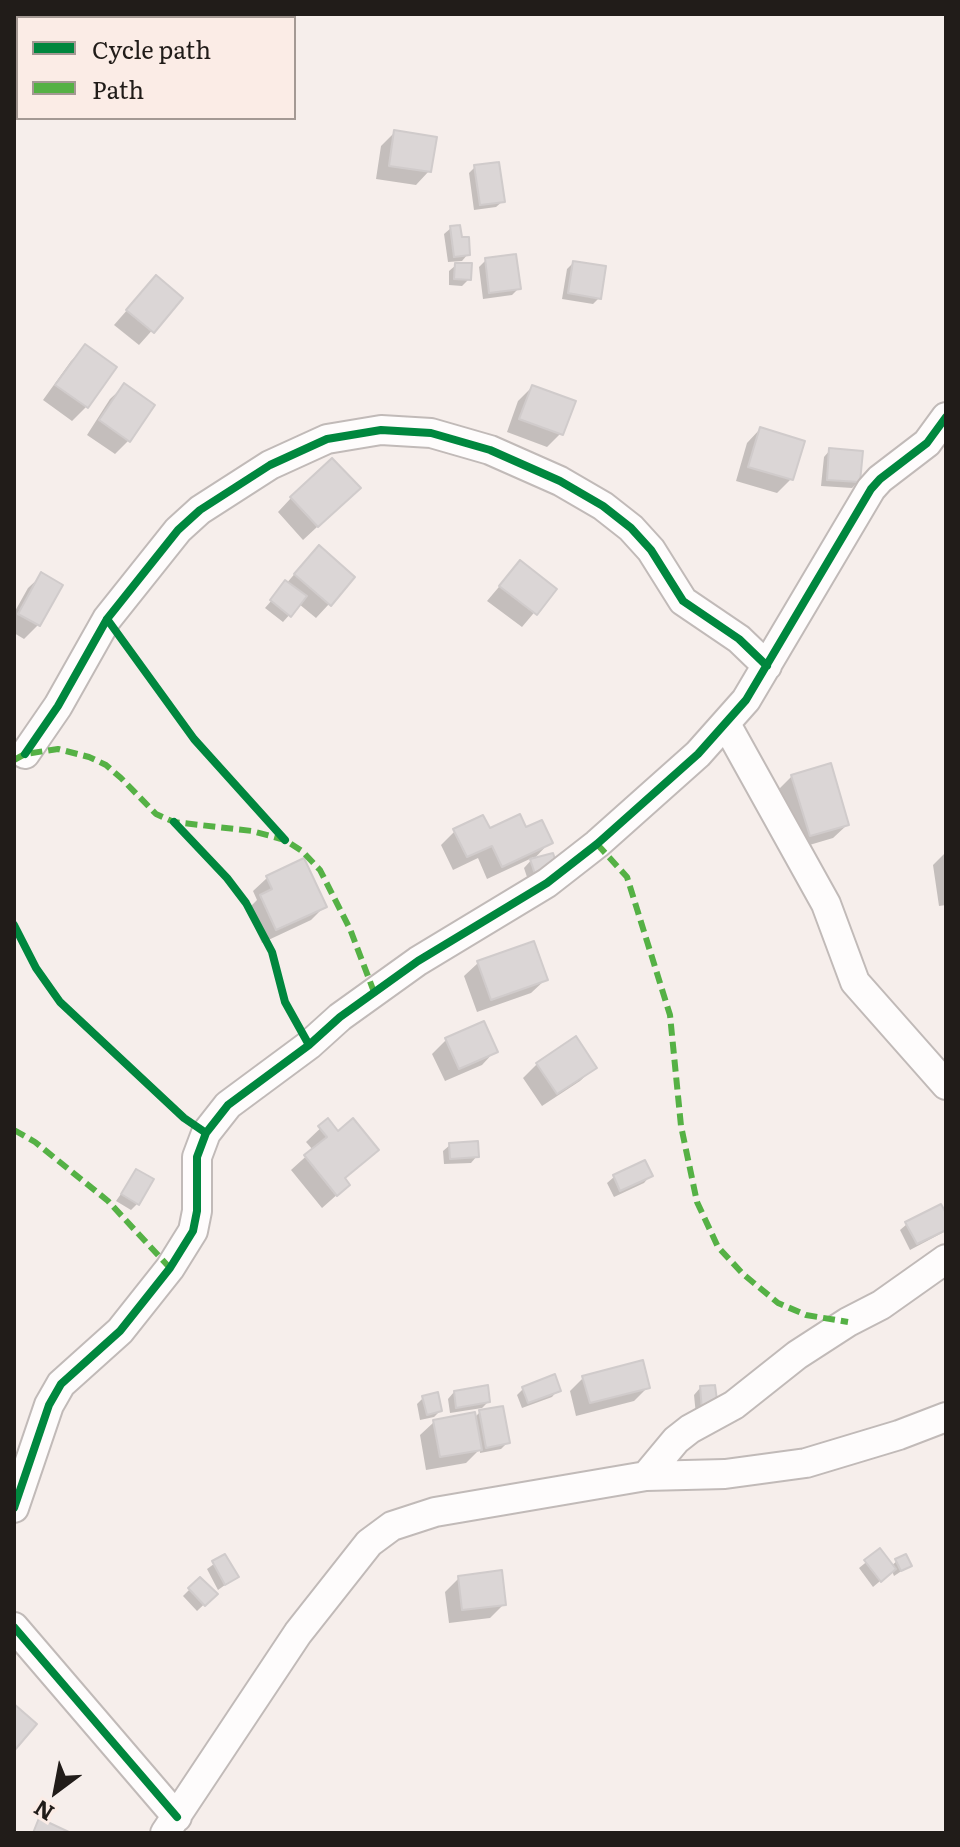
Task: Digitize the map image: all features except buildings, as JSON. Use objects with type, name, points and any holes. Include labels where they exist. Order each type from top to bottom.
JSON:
[{"type":"street","points":[[14,1508],[49,1405],[61,1384],[120,1331],[170,1268],[193,1231],[197,1211],[197,1157],[206,1133],[228,1105],[396,976],[547,883],[671,779],[746,700],[871,489],[927,443],[946,417]]},
{"type":"street","points":[[25,754],[58,706],[107,619],[178,530],[200,510],[270,465],[327,439],[381,430],[431,433],[490,450],[560,481],[603,506],[631,528],[651,550],[683,601],[739,639],[767,666]]},
{"type":"street","points":[[726,724],[826,904],[855,982],[946,1085]]},
{"type":"street","points":[[646,1476],[676,1440],[690,1429],[734,1405],[797,1355],[881,1305],[946,1259]]},
{"type":"street","points":[[14,1627],[171,1825],[298,1633],[369,1543],[392,1526],[435,1512],[646,1476],[725,1474],[806,1463],[899,1435],[946,1417]]},
{"type":"marked path","points":[[14,760],[25,754],[58,749],[89,757],[106,765],[156,814],[174,822],[252,831],[285,840],[302,851],[320,870],[350,929],[374,992]]},
{"type":"marked path","points":[[597,844],[627,877],[670,1015],[681,1126],[697,1202],[718,1247],[743,1274],[778,1303],[806,1315],[848,1322]]},
{"type":"marked path","points":[[14,1130],[35,1142],[108,1201],[170,1268]]},
{"type":"cycle path","points":[[14,1508],[49,1405],[61,1384],[120,1331],[170,1268],[193,1231],[197,1211],[197,1157],[206,1133],[228,1105],[309,1045],[340,1017],[418,961],[547,883],[597,844],[698,754],[746,700],[871,489],[927,443],[946,417]]},
{"type":"cycle path","points":[[25,754],[58,706],[107,619],[178,530],[200,510],[270,465],[327,439],[381,430],[431,433],[490,450],[560,481],[603,506],[631,528],[651,550],[683,601],[739,639],[767,666]]},
{"type":"cycle path","points":[[107,619],[194,739],[285,840]]},
{"type":"cycle path","points":[[174,822],[227,878],[246,903],[272,952],[285,1002],[309,1045]]},
{"type":"cycle path","points":[[14,925],[36,968],[60,1002],[184,1118],[206,1133]]},
{"type":"cycle path","points":[[14,1627],[177,1817]]}]
